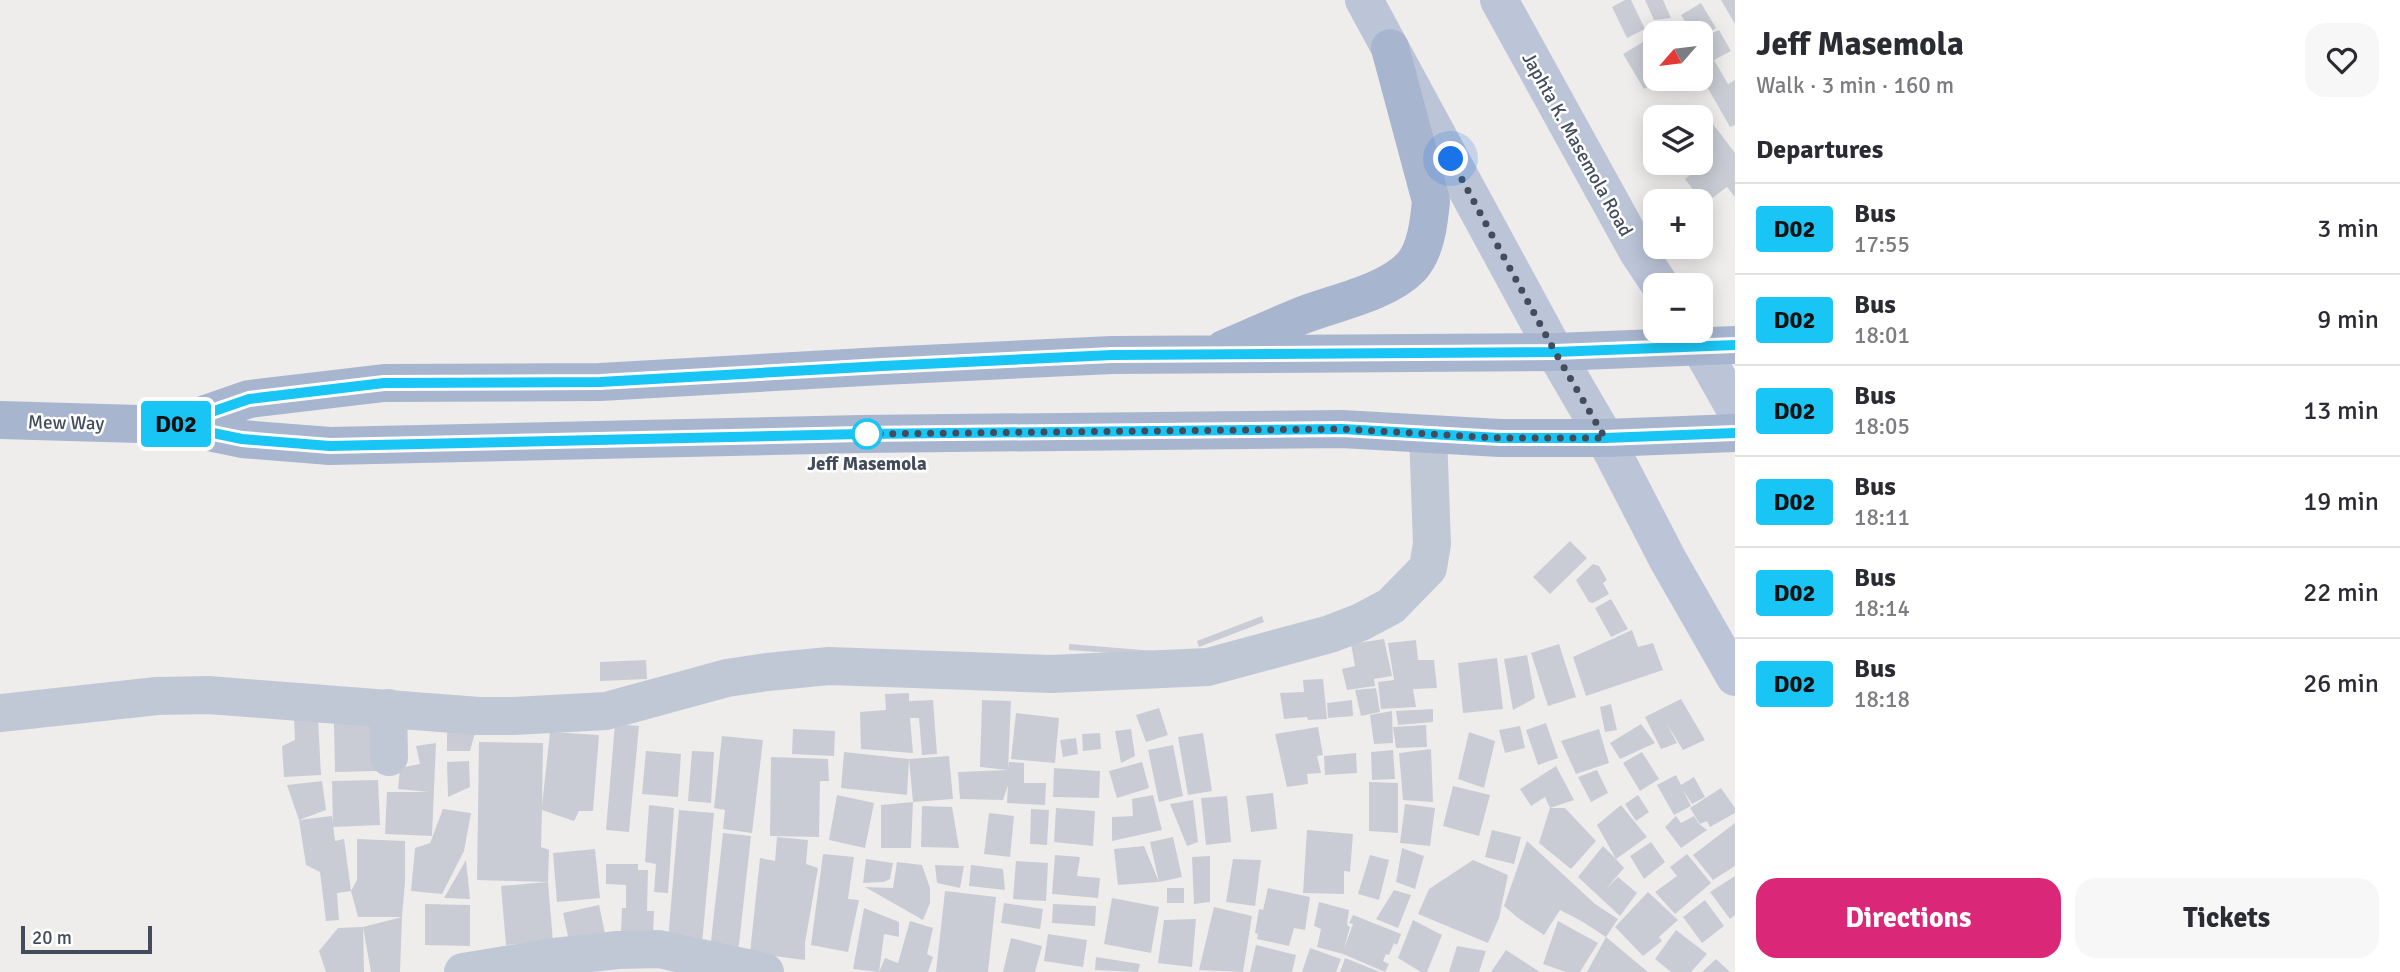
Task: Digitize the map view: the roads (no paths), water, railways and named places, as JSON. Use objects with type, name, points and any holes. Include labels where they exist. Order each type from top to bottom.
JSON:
[{"type":"main road","points":[[1364,0],[1555,352],[1605,438],[1668,560],[1735,677]]},
{"type":"main road","name":"Japhta K. Masemola Road","points":[[1499,0],[1637,252],[1652,273]]},
{"type":"main road","points":[[1210,355],[1300,316],[1365,295],[1411,267],[1429,226],[1431,201],[1390,48]]},
{"type":"main road","name":"Mew Way","points":[[174,425],[249,399],[384,383],[600,382],[1112,355],[1555,352],[1681,343]]},
{"type":"main road","points":[[1710,343],[1735,409]]},
{"type":"main road","name":"Mew Way","points":[[0,420],[174,425],[242,439],[330,446],[861,434],[1342,429],[1500,438],[1605,438],[1735,433]]},
{"type":"street","points":[[0,713],[170,695],[208,695],[491,716],[606,710],[727,678],[767,671],[829,666],[889,666],[1051,674],[1208,667],[1330,634],[1361,622],[1391,606],[1428,568],[1432,544],[1428,434]]},
{"type":"street","points":[[388,708],[389,757]]},
{"type":"street","points":[[463,972],[555,957],[618,950],[659,949],[765,972]]},
{"type":"place","name":"Jeff Masemola","points":[[867,434]]}]
